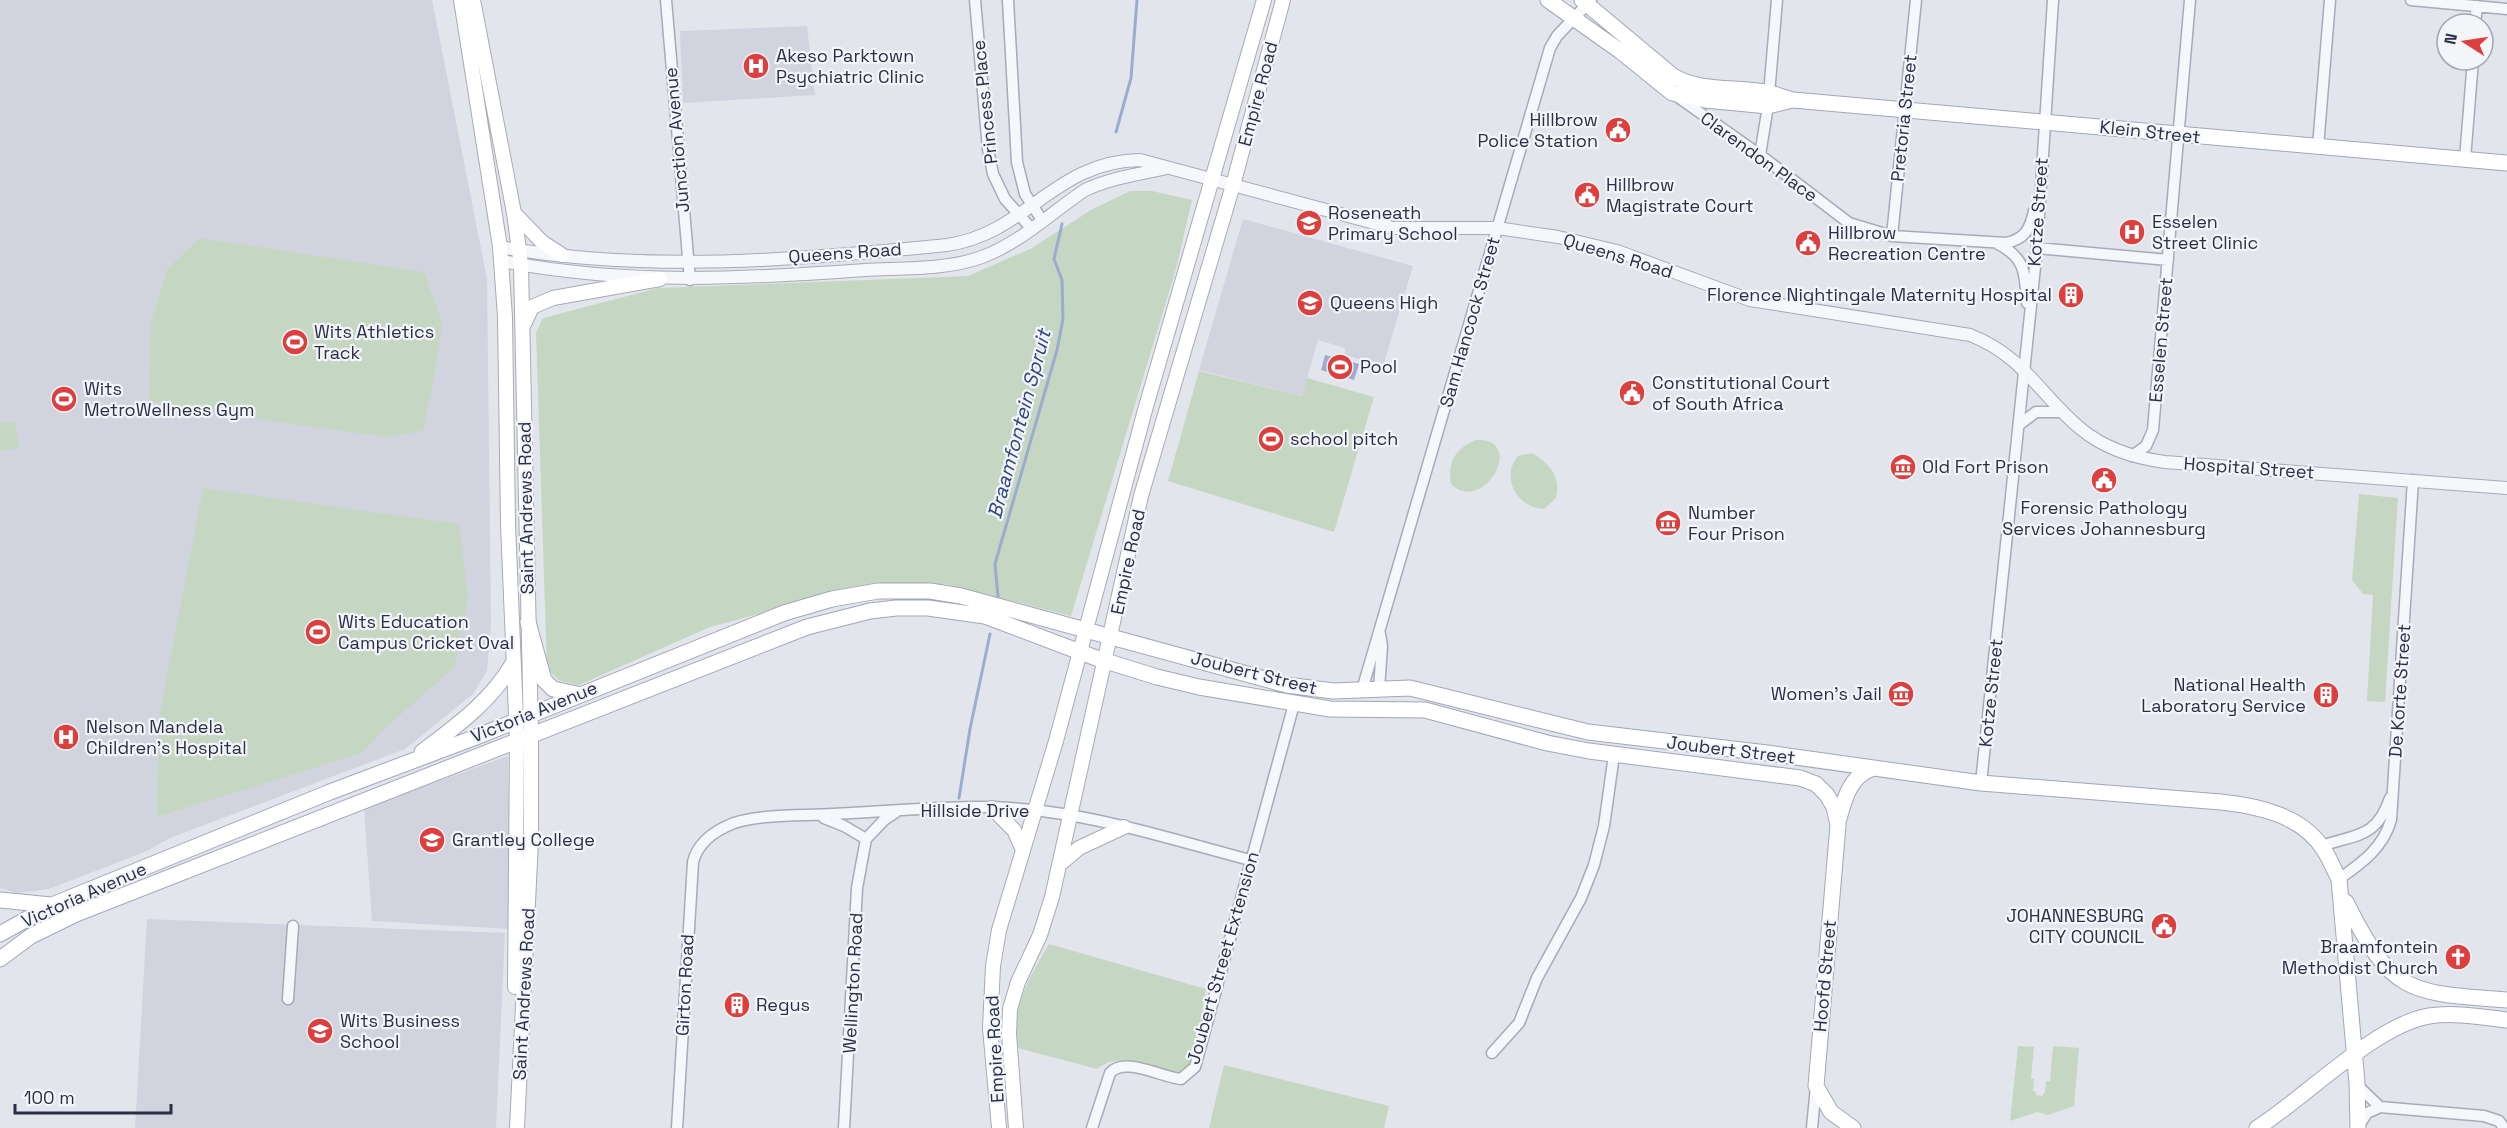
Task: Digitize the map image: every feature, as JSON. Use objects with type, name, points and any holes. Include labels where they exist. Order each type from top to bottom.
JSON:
[{"type":"main road","name":"Saint Andrews Road","points":[[461,0],[502,261],[505,317],[512,665],[515,719],[524,737],[530,882],[517,1128]]},
{"type":"main road","name":"Saint Andrews Road","points":[[473,0],[514,213],[521,265],[530,713],[524,737],[508,1128]]},
{"type":"main road","name":"Empire Road","points":[[999,1128],[990,1028],[993,966],[999,930],[1081,651],[1145,410],[1264,0]]},
{"type":"main road","name":"Empire Road","points":[[1016,1128],[1010,1009],[1018,982],[1046,918],[1153,453],[1233,185],[1283,0]]},
{"type":"main road","name":"Clarendon Place","points":[[1548,0],[1672,93]]},
{"type":"main road","name":"Clarendon Place","points":[[1587,1],[1681,81],[1769,99]]},
{"type":"main road","name":"Klein Street","points":[[1672,93],[1705,100],[1793,100],[2507,163]]},
{"type":"main road","points":[[514,213],[542,242],[562,255]]},
{"type":"main road","points":[[522,330],[532,307],[540,303],[577,293],[660,279]]},
{"type":"main road","name":"Victoria Avenue","points":[[0,934],[52,905],[330,792],[784,613],[832,599],[878,591],[930,591],[961,596],[1086,629]]},
{"type":"main road","name":"Victoria Avenue","points":[[4,954],[31,936],[76,914],[807,627],[870,611],[928,608],[985,616],[1081,651]]},
{"type":"main road","points":[[528,622],[544,680],[553,688],[577,694]]},
{"type":"main road","name":"Joubert Street","points":[[1086,629],[1287,685],[1315,690],[1410,688],[1588,732],[1767,753],[1981,783],[2247,804],[2269,810],[2295,823],[2307,831],[2321,846],[2373,952],[2385,967],[2408,985],[2432,993],[2507,1000]]},
{"type":"main road","name":"Joubert Street","points":[[1081,651],[1106,661],[1199,687],[1294,704],[1346,711],[1400,709],[1433,711],[1556,745],[1614,755],[1783,775],[1809,781],[1822,789],[1831,801],[1838,825]]},
{"type":"main road","points":[[407,763],[483,703],[501,683],[512,665]]},
{"type":"main road","points":[[1838,825],[1845,800],[1854,781],[1859,775],[1871,769]]},
{"type":"main road","points":[[992,808],[1010,824],[1023,850]]},
{"type":"main road","name":"Hoofd Street","points":[[1816,1086],[1838,825]]},
{"type":"main road","points":[[1059,865],[1078,848],[1124,827]]},
{"type":"main road","points":[[2340,887],[2357,1085],[2358,1128]]},
{"type":"main road","points":[[0,900],[52,905]]},
{"type":"main road","points":[[2257,1128],[2354,1055],[2386,1034],[2419,1018],[2444,1015],[2507,1020]]},
{"type":"main road","points":[[1816,1086],[1831,1112],[1853,1128]]},
{"type":"street","name":"Junction Avenue","points":[[666,0],[690,280]]},
{"type":"street","name":"Princess Place","points":[[975,0],[988,149],[993,174],[1005,199],[1020,214],[1036,224]]},
{"type":"street","name":"Princess Place","points":[[1008,0],[1017,162],[1036,224]]},
{"type":"street","points":[[1760,155],[1769,99],[1777,0]]},
{"type":"street","name":"Pretoria Street","points":[[1892,236],[1916,0]]},
{"type":"street","name":"Kotze Street","points":[[1981,783],[2037,248],[2053,0]]},
{"type":"street","name":"Esselen Street","points":[[2132,456],[2146,446],[2153,430],[2190,0]]},
{"type":"street","points":[[2318,147],[2330,0]]},
{"type":"street","points":[[2411,0],[2507,9]]},
{"type":"street","name":"Sam Hancock Street","points":[[1362,690],[1550,48],[1557,36],[1587,1]]},
{"type":"street","points":[[2476,12],[2477,6]]},
{"type":"street","points":[[2465,159],[2471,72]]},
{"type":"street","name":"Clarendon Place","points":[[1672,93],[1760,155],[1849,223],[1892,236],[1997,243],[2014,241],[2023,237],[2030,227],[2040,190]]},
{"type":"street","name":"Queens Road","points":[[500,247],[562,255],[687,262],[839,254],[960,243],[989,233],[1073,177],[1103,164],[1121,160],[1140,160],[1393,228],[1497,228],[1588,243],[1750,300],[1970,335],[1999,349],[2024,369]]},
{"type":"street","name":"Queens Road","points":[[502,261],[521,265],[690,280],[742,279],[952,264],[993,252],[1100,183],[1167,168]]},
{"type":"street","points":[[1997,243],[2013,253],[2021,262],[2029,327]]},
{"type":"street","points":[[2037,248],[2168,260]]},
{"type":"street","name":"Hospital Street","points":[[2024,369],[2063,412],[2097,441],[2132,456],[2165,462],[2507,488]]},
{"type":"street","points":[[2020,424],[2036,412],[2063,412]]},
{"type":"street","name":"De Korte Street","points":[[2340,887],[2382,843],[2391,820],[2414,480]]},
{"type":"street","name":"Sam Hancock Street","points":[[1379,689],[1382,646],[1380,634]]},
{"type":"street","name":"Joubert Street Extension","points":[[1092,1128],[1110,1073],[1116,1067],[1128,1066],[1180,1079],[1195,1067],[1294,704]]},
{"type":"street","points":[[1492,1053],[1519,1023],[1537,978],[1581,898],[1594,864],[1604,826],[1614,755]]},
{"type":"street","points":[[2321,846],[2353,838],[2372,828],[2383,816],[2392,789]]},
{"type":"street","name":"Hillside Drive","points":[[701,845],[711,835],[735,823],[809,816],[992,808],[1070,815],[1250,860]]},
{"type":"street","points":[[809,816],[834,820],[866,840],[884,820],[896,811]]},
{"type":"street","name":"Wellington Road","points":[[844,1128],[857,888],[866,840]]},
{"type":"street","name":"Girton Road","points":[[677,1128],[693,862],[701,845]]},
{"type":"street","points":[[288,999],[294,926]]},
{"type":"street","points":[[0,934],[4,954]]},
{"type":"street","points":[[2357,1085],[2380,1107]]},
{"type":"street","name":"Hoofd Street","points":[[1812,1128],[1816,1086]]},
{"type":"street","points":[[2358,1128],[2367,1113],[2380,1107],[2484,1116],[2499,1121],[2504,1128]]},
{"type":"shaded area","points":[[0,0],[432,0],[487,279],[491,623],[487,671],[473,694],[405,749],[170,838],[147,851],[49,889],[17,893],[0,888]]},
{"type":"shaded area","points":[[807,26],[815,95],[683,103],[680,31]]},
{"type":"shaded area","name":"Queens High","points":[[1243,219],[1413,266],[1383,366],[1345,355],[1345,348],[1318,340],[1302,396],[1199,370]]},
{"type":"shaded area","points":[[508,756],[510,929],[372,921],[364,808]]},
{"type":"shaded area","name":"Wits Business School","points":[[147,919],[505,933],[496,1128],[135,1128]]},
{"type":"green space","points":[[1130,191],[1152,191],[1192,200],[1176,269],[1071,616],[946,584],[841,592],[710,627],[579,685],[560,681],[547,669],[536,333],[543,318],[658,288],[968,276],[1032,248],[1091,210]]},
{"type":"green space","name":"Wits Athletics Track","points":[[200,238],[424,272],[442,322],[437,362],[423,431],[387,437],[235,416],[149,401],[151,322],[167,269]]},
{"type":"green space","name":"school pitch","points":[[1199,371],[1302,396],[1307,378],[1374,397],[1334,532],[1168,481]]},
{"type":"green space","points":[[15,421],[19,448],[0,451],[0,423]]},
{"type":"green space","points":[[1476,440],[1491,443],[1499,451],[1499,461],[1495,473],[1487,484],[1476,490],[1463,491],[1451,484],[1450,469],[1458,452]]},
{"type":"green space","points":[[1532,453],[1549,466],[1557,483],[1556,498],[1544,509],[1526,503],[1514,490],[1511,482],[1513,464],[1518,456]]},
{"type":"green space","name":"Wits Education Campus Cricket Oval","points":[[203,488],[459,524],[468,597],[455,667],[385,728],[362,753],[157,817],[159,717]]},
{"type":"green space","points":[[2359,494],[2398,498],[2385,702],[2367,701],[2373,595],[2363,594],[2352,580]]},
{"type":"green space","points":[[1049,944],[1206,989],[1193,1062],[1182,1076],[1128,1060],[1117,1060],[1097,1069],[1014,1047],[1016,1017],[1023,993]]},
{"type":"green space","points":[[2018,1046],[2034,1047],[2031,1079],[2034,1079],[2033,1091],[2036,1095],[2042,1096],[2045,1092],[2046,1081],[2050,1081],[2053,1046],[2079,1048],[2074,1106],[2048,1115],[2037,1112],[2010,1121]]},
{"type":"green space","points":[[1224,1065],[1389,1106],[1384,1128],[1209,1128]]},
{"type":"water","name":"Pool","points":[[1325,355],[1359,364],[1354,380],[1321,370]]},
{"type":"waterway","points":[[1116,132],[1131,78],[1137,0]]},
{"type":"waterway","name":"Braamfontein Spruit","points":[[998,597],[995,564],[1057,350],[1063,319],[1062,280],[1054,259],[1062,224]]},
{"type":"waterway","points":[[959,798],[970,729],[990,634]]},
{"type":"place","name":"Akeso Parktown Psychiatric Clinic","points":[[756,66]]},
{"type":"place","name":"Hillbrow Police Station","points":[[1618,130]]},
{"type":"place","name":"Hillbrow Magistrate Court","points":[[1587,195]]},
{"type":"place","name":"Roseneath Primary School","points":[[1309,223]]},
{"type":"place","name":"Esselen Street Clinic","points":[[2132,232]]},
{"type":"place","name":"Hillbrow Recreation Centre","points":[[1808,243]]},
{"type":"place","name":"Florence Nightingale Maternity Hospital","points":[[2071,295]]},
{"type":"place","name":"Queens High","points":[[1310,303]]},
{"type":"place","name":"Wits Athletics Track","points":[[295,342]]},
{"type":"place","name":"Pool","points":[[1340,367]]},
{"type":"place","name":"Constitutional Court of South Africa","points":[[1632,393]]},
{"type":"place","name":"Wits MetroWellness Gym","points":[[64,399]]},
{"type":"place","name":"school pitch","points":[[1271,439]]},
{"type":"place","name":"Old Fort Prison","points":[[1903,467]]},
{"type":"place","name":"Forensic Pathology Services Johannesburg","points":[[2104,480]]},
{"type":"place","name":"Number Four Prison","points":[[1668,523]]},
{"type":"place","name":"Wits Education Campus Cricket Oval","points":[[318,632]]},
{"type":"place","name":"Women's Jail","points":[[1901,694]]},
{"type":"place","name":"National Health Laboratory Service","points":[[2326,695]]},
{"type":"place","name":"Nelson Mandela Children's Hospital","points":[[66,737]]},
{"type":"place","name":"Grantley College","points":[[432,840]]},
{"type":"place","name":"JOHANNESBURG CITY COUNCIL","points":[[2164,926]]},
{"type":"place","name":"Braamfontein Methodist Church","points":[[2458,957]]},
{"type":"place","name":"Regus","points":[[737,1005]]},
{"type":"place","name":"Wits Business School","points":[[320,1031]]}]
